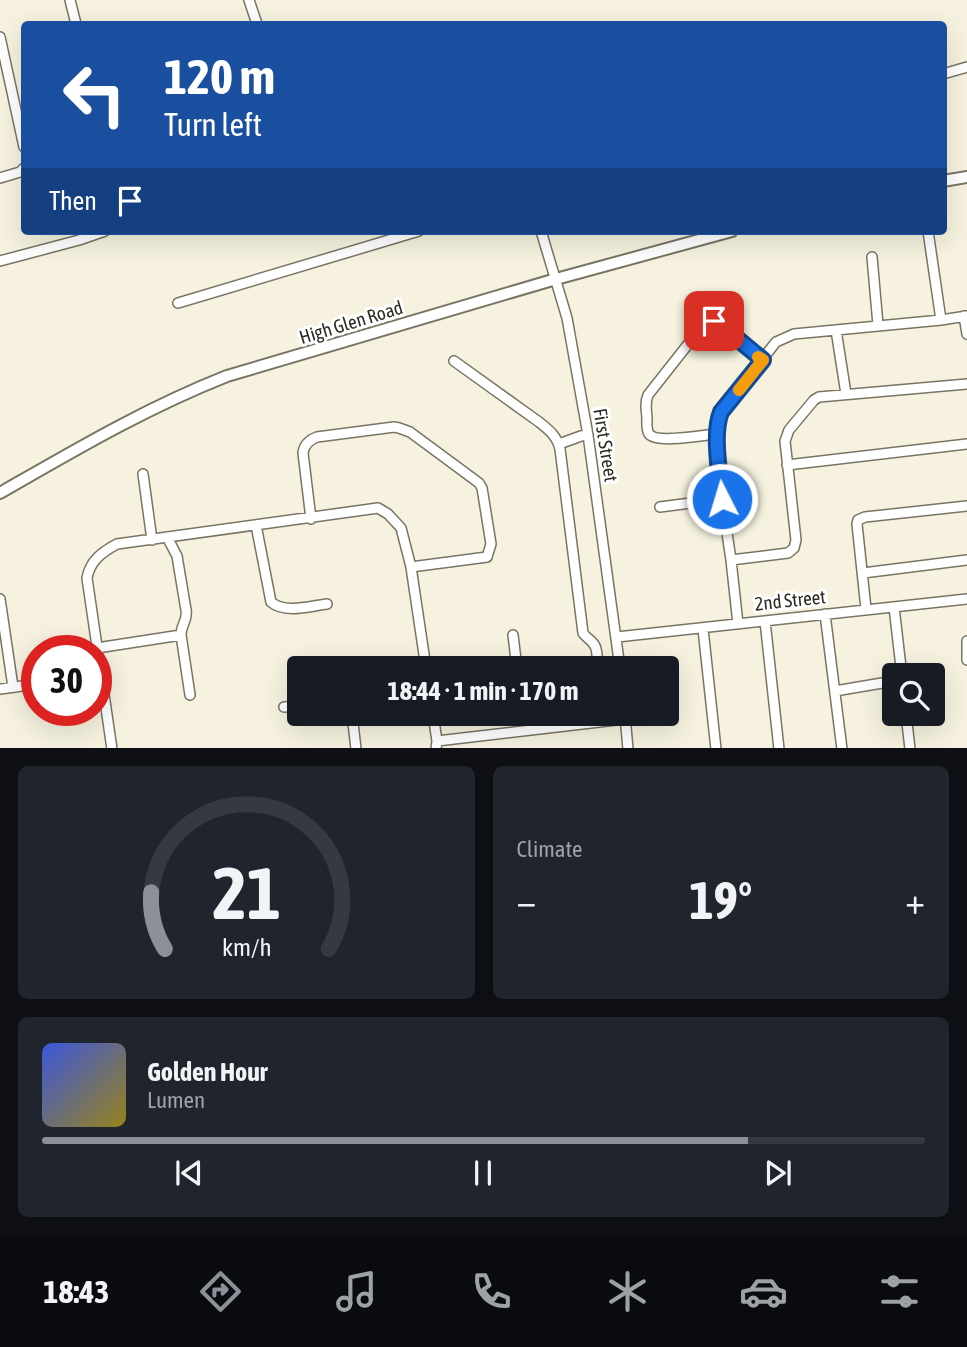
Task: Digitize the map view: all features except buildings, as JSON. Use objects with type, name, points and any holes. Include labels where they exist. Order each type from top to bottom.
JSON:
[{"type":"main road","points":[[947,180],[967,177]]},
{"type":"main road","name":"High Glen Road","points":[[0,493],[111,429],[204,385],[556,279],[717,235]]},
{"type":"street","points":[[70,0],[75,21]]},
{"type":"street","points":[[249,0],[256,21]]},
{"type":"street","points":[[0,37],[21,133]]},
{"type":"street","points":[[947,73],[967,67]]},
{"type":"street","points":[[0,178],[21,171]]},
{"type":"street","points":[[0,261],[93,235]]},
{"type":"street","points":[[178,303],[406,235]]},
{"type":"street","name":"First Street","points":[[542,235],[567,318],[588,435],[619,656]]},
{"type":"street","points":[[929,235],[940,320]]},
{"type":"street","points":[[872,257],[878,325]]},
{"type":"street","points":[[738,624],[716,434],[721,412],[776,342],[794,334],[966,316],[967,334]]},
{"type":"street","points":[[716,434],[667,439],[653,437],[647,423],[648,395],[707,322],[716,321],[763,360]]},
{"type":"street","points":[[836,330],[846,394]]},
{"type":"street","points":[[454,361],[540,422],[551,431],[559,444],[583,633],[595,646],[596,656]]},
{"type":"street","points":[[731,560],[788,553],[794,548],[796,540],[785,442],[789,429],[817,398],[967,384]]},
{"type":"street","points":[[311,519],[303,453],[309,441],[317,437],[394,427],[410,432],[479,483],[491,544],[487,557],[411,567]]},
{"type":"street","points":[[559,444],[588,435]]},
{"type":"street","points":[[787,465],[967,444]]},
{"type":"street","points":[[143,474],[152,540]]},
{"type":"street","points":[[660,508],[722,499]]},
{"type":"street","points":[[866,609],[857,524],[860,519],[967,506]]},
{"type":"street","points":[[95,635],[87,578],[89,569],[97,557],[117,544],[378,508],[401,528],[411,567],[424,656]]},
{"type":"street","points":[[256,525],[271,602],[284,608],[327,604]]},
{"type":"street","points":[[167,537],[177,556],[187,615],[181,635],[190,695]]},
{"type":"street","points":[[863,573],[967,560]]},
{"type":"street","points":[[0,599],[13,687]]},
{"type":"street","name":"2nd Street","points":[[617,637],[967,599]]},
{"type":"street","points":[[894,607],[900,663]]},
{"type":"street","points":[[825,614],[842,748]]},
{"type":"street","points":[[765,621],[779,748]]},
{"type":"street","points":[[702,629],[716,748]]},
{"type":"street","points":[[112,646],[181,635]]},
{"type":"street","points":[[513,635],[516,656]]},
{"type":"street","points":[[967,641],[967,660]]},
{"type":"street","points":[[835,691],[882,683]]},
{"type":"street","points":[[0,689],[21,686]]},
{"type":"street","points":[[108,726],[112,748]]},
{"type":"street","points":[[353,726],[356,748]]},
{"type":"street","points":[[435,726],[437,745],[555,726]]},
{"type":"street","points":[[626,726],[628,748]]},
{"type":"street","points":[[907,726],[910,748]]},
{"type":"slow traffic","points":[[739,390],[763,360],[758,357]]},
{"type":"route","points":[[714,321],[763,360],[721,412],[718,420],[716,434],[722,499]]}]
